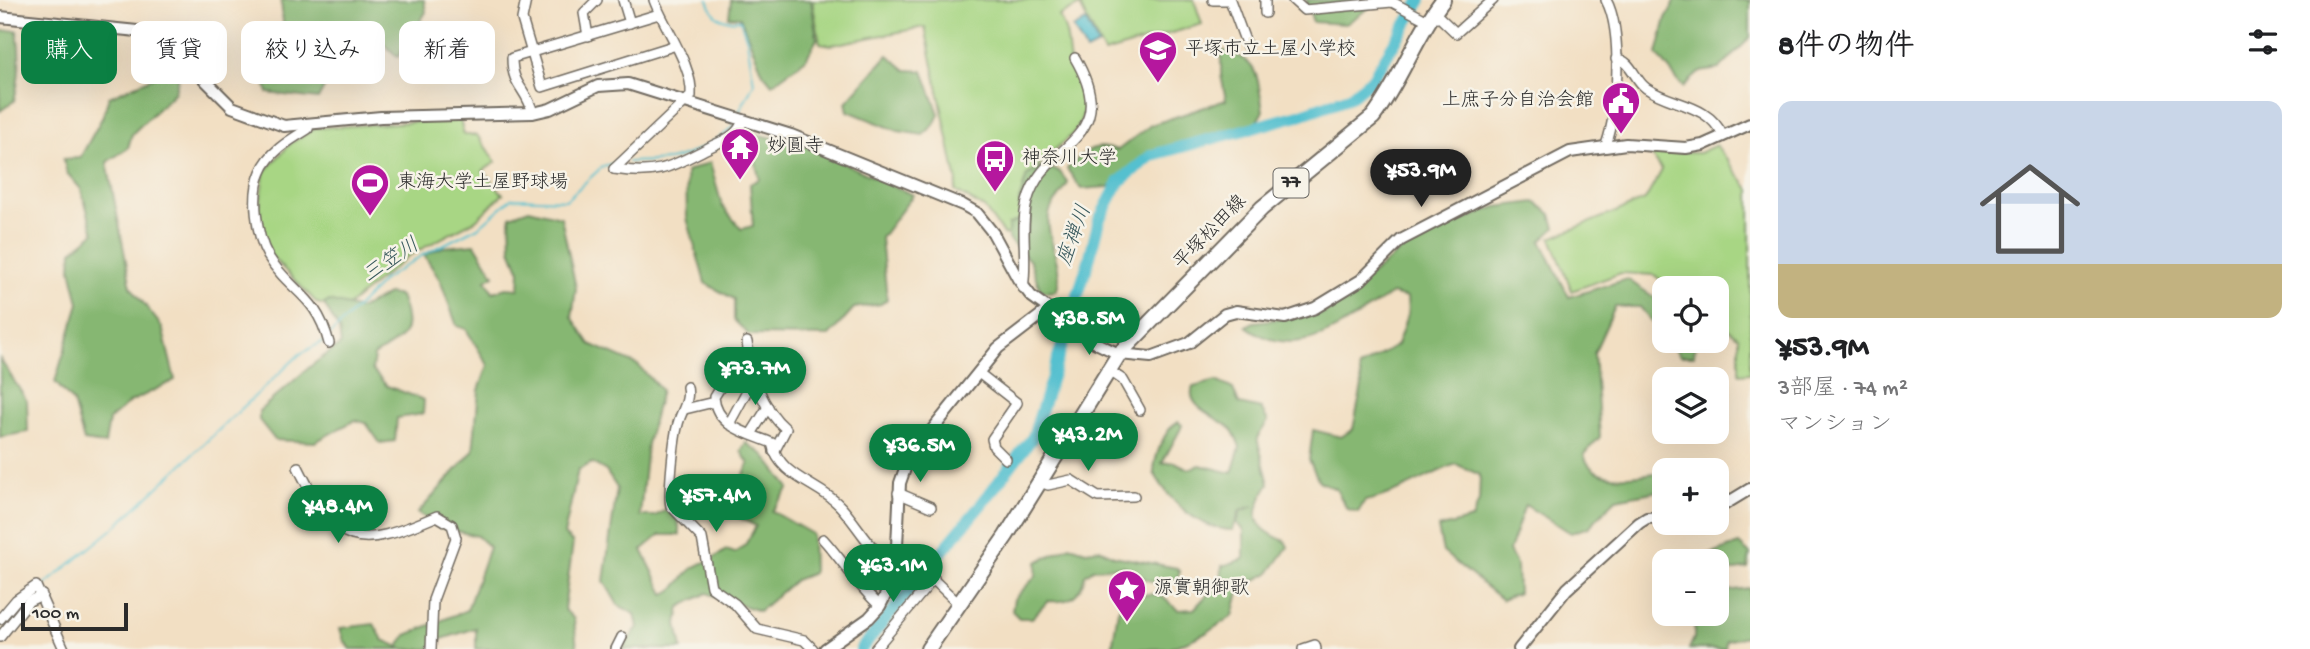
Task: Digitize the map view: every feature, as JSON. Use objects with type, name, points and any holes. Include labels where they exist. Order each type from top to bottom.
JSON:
[{"type":"main road","name":"平塚松田線","points":[[928,649],[1040,482],[1119,354],[1262,208],[1373,117],[1387,98],[1443,0]]},
{"type":"street","points":[[526,0],[522,19],[542,87],[673,46]]},
{"type":"street","points":[[588,36],[584,13],[597,0]]},
{"type":"street","points":[[623,0],[630,23]]},
{"type":"street","points":[[654,0],[692,86],[691,96],[614,169],[628,171],[677,166],[730,138],[739,118]]},
{"type":"street","points":[[1213,0],[1228,0],[1247,46]]},
{"type":"street","points":[[1265,0],[1265,13]]},
{"type":"street","points":[[1293,0],[1304,10],[1386,2],[1431,17],[1456,33],[1493,0]]},
{"type":"street","points":[[1606,0],[1612,13],[1616,59],[1611,131],[1606,145]]},
{"type":"street","points":[[533,113],[528,96],[514,81],[512,58],[659,14]]},
{"type":"street","points":[[0,17],[147,32],[171,46],[232,107],[262,120],[284,125],[381,117],[533,113],[550,109],[598,86],[628,84],[791,135],[970,209],[993,233],[1023,288],[1061,319],[1119,354],[1151,358],[1175,351],[1225,314],[1236,311],[1285,317],[1307,311],[1362,280],[1390,248],[1428,223],[1570,152],[1606,145],[1650,144],[1686,148],[1750,124]]},
{"type":"street","points":[[1023,288],[1027,266],[1027,203],[1031,189],[1050,164],[1076,140],[1086,124],[1090,107],[1090,91],[1075,58]]},
{"type":"street","points":[[1616,59],[1629,65],[1648,89],[1701,111],[1719,128],[1723,136]]},
{"type":"street","points":[[309,125],[308,129],[275,151],[260,172],[258,223],[269,258],[318,310],[329,343]]},
{"type":"street","points":[[825,649],[880,606],[896,567],[898,493],[902,472],[908,460],[980,374],[998,348],[1049,309]]},
{"type":"street","points":[[747,342],[749,362],[768,407],[774,419],[786,429],[774,452]]},
{"type":"street","points":[[749,362],[734,365],[714,397],[720,417],[729,424],[772,443],[779,462],[839,505],[871,548],[896,567]]},
{"type":"street","points":[[1110,371],[1123,380],[1140,410]]},
{"type":"street","points":[[980,374],[1017,402],[992,439],[994,447],[1006,459]]},
{"type":"street","points":[[729,424],[755,376]]},
{"type":"street","points":[[687,387],[685,410],[678,421],[669,500],[687,526],[702,538],[711,587],[735,604],[757,629],[804,640],[813,649]]},
{"type":"street","points":[[685,410],[714,402]]},
{"type":"street","points":[[751,435],[768,407]]},
{"type":"street","points":[[298,467],[320,510],[331,523],[347,533],[361,537],[387,537],[437,516],[452,525],[456,538],[433,600],[431,649]]},
{"type":"street","points":[[1040,482],[1048,485],[1071,480],[1098,497],[1134,496]]},
{"type":"street","points":[[1729,502],[1750,489]]},
{"type":"street","points":[[898,493],[931,507]]},
{"type":"street","points":[[1519,649],[1567,589],[1639,523],[1652,518]]},
{"type":"street","points":[[823,539],[844,562],[862,590],[880,606]]},
{"type":"street","points":[[896,567],[901,563],[920,566],[960,605]]},
{"type":"street","points":[[875,649],[933,578]]},
{"type":"street","points":[[0,619],[16,600],[36,586],[64,649]]},
{"type":"street","points":[[0,637],[29,601],[42,595]]},
{"type":"street","points":[[616,649],[622,637]]},
{"type":"street","points":[[1303,649],[1315,645],[1316,649]]},
{"type":"green space","points":[[281,0],[424,0],[426,12],[420,21],[399,21],[398,57],[385,45],[385,21],[283,21]]},
{"type":"green space","points":[[731,0],[811,0],[817,39],[806,59],[772,84],[763,73],[740,17],[729,17]]},
{"type":"green space","points":[[812,0],[1089,0],[1059,16],[1066,35],[1071,66],[1083,91],[1082,119],[1070,137],[1044,159],[1030,176],[1023,198],[1019,230],[1004,235],[984,208],[955,191],[957,182],[925,27],[831,45],[820,43]]},
{"type":"green space","points":[[1092,0],[1194,0],[1202,24],[1104,53],[1080,6]]},
{"type":"green space","points":[[1306,0],[1380,0],[1346,24],[1313,22]]},
{"type":"green space","points":[[1676,0],[1750,0],[1750,38],[1719,69],[1700,72],[1683,87],[1657,54],[1666,18]]},
{"type":"green space","points":[[17,30],[19,74],[16,92],[14,101],[0,111],[0,31]]},
{"type":"green space","points":[[1221,50],[1243,59],[1254,71],[1263,111],[1256,123],[1223,137],[1162,155],[1108,187],[1081,189],[1067,169],[1090,150],[1101,147],[1118,150],[1151,125],[1226,100],[1221,75]]},
{"type":"green space","points":[[888,55],[906,70],[923,71],[939,114],[934,125],[923,135],[898,131],[848,111],[846,102]]},
{"type":"green space","points":[[138,84],[177,84],[175,92],[132,134],[128,148],[107,162],[131,287],[162,327],[175,380],[130,402],[109,420],[105,444],[84,441],[73,402],[55,382],[79,303],[71,269],[72,251],[94,233],[81,189],[67,173],[63,159],[80,158],[102,118],[109,97]]},
{"type":"green space","points":[[266,84],[326,84],[318,99],[268,93]]},
{"type":"green space","name":"東海大学土屋野球場","points":[[460,119],[464,135],[477,135],[496,162],[483,171],[503,194],[476,220],[408,256],[343,310],[317,303],[272,257],[266,247],[259,214],[264,172],[291,143],[316,128]]},
{"type":"green space","points":[[755,134],[802,144],[913,195],[881,238],[887,299],[881,304],[854,308],[829,336],[749,335],[734,320],[734,299],[705,283],[687,218],[686,172],[710,162],[722,206],[741,229],[753,226],[750,184],[759,179],[749,139]]},
{"type":"green space","points":[[1716,145],[1750,190],[1750,373],[1739,374],[1739,337],[1729,330],[1729,276],[1621,273],[1572,291],[1551,238],[1645,200],[1662,170],[1649,152],[1699,153]]},
{"type":"green space","points":[[1042,167],[1059,171],[1068,183],[1050,211],[1048,220],[1059,282],[1056,291],[1046,292],[1040,289],[1030,261],[1008,239],[1008,225],[1021,219],[1019,200],[1027,175]]},
{"type":"green space","points":[[1535,202],[1551,214],[1555,228],[1541,241],[1569,297],[1627,279],[1652,296],[1652,322],[1640,307],[1615,307],[1594,353],[1600,437],[1584,454],[1589,465],[1606,475],[1652,473],[1652,492],[1616,499],[1589,527],[1571,533],[1525,505],[1509,551],[1517,566],[1518,593],[1502,600],[1443,552],[1438,528],[1472,519],[1479,501],[1480,475],[1456,464],[1400,490],[1365,501],[1358,512],[1347,509],[1336,489],[1319,481],[1309,460],[1313,430],[1341,437],[1353,429],[1362,386],[1359,368],[1397,345],[1408,313],[1407,298],[1392,294],[1339,327],[1303,341],[1284,342],[1266,337],[1246,326],[1254,322],[1325,313],[1413,240],[1496,207]]},
{"type":"green space","points":[[529,209],[561,217],[576,288],[572,317],[590,344],[638,365],[661,390],[647,444],[640,516],[655,516],[667,509],[678,520],[680,535],[660,535],[642,550],[664,594],[673,589],[695,567],[726,550],[735,553],[745,545],[756,526],[713,504],[711,487],[741,481],[749,464],[741,451],[746,443],[764,455],[789,488],[772,511],[812,534],[813,573],[795,580],[759,611],[707,593],[680,607],[677,624],[682,649],[622,649],[638,627],[635,614],[618,605],[604,581],[617,488],[606,471],[592,463],[578,470],[564,535],[573,543],[564,609],[574,619],[577,649],[476,649],[476,628],[439,640],[428,649],[351,649],[344,641],[340,628],[374,624],[383,640],[399,647],[406,635],[467,610],[489,547],[477,536],[440,527],[418,513],[473,451],[479,390],[488,365],[466,329],[457,326],[440,280],[424,255],[443,247],[475,244],[494,275],[486,280],[493,292],[506,288],[519,289],[520,271],[511,249],[510,216]]},
{"type":"green space","points":[[388,294],[400,296],[406,327],[399,339],[374,356],[372,370],[387,386],[424,400],[423,414],[397,418],[395,441],[380,443],[366,423],[355,420],[315,442],[275,440],[259,420],[259,411],[341,344],[339,330],[324,304],[329,301],[360,309]]},
{"type":"green space","points":[[1678,353],[1694,353],[1694,356],[1680,356]]},
{"type":"green space","points":[[0,359],[27,401],[28,432],[0,437]]},
{"type":"green space","points":[[1216,381],[1233,389],[1239,404],[1261,409],[1268,421],[1257,438],[1269,484],[1259,503],[1257,518],[1265,530],[1285,541],[1288,547],[1269,573],[1240,588],[1233,616],[1204,634],[1169,649],[1112,649],[1118,610],[1124,600],[1122,588],[1132,595],[1159,594],[1178,610],[1194,609],[1221,580],[1222,566],[1244,559],[1244,530],[1237,523],[1241,511],[1254,506],[1240,510],[1233,530],[1208,525],[1177,504],[1154,473],[1161,444],[1168,431],[1178,422],[1182,425],[1162,463],[1175,462],[1189,469],[1200,465],[1232,473],[1240,447],[1234,434],[1229,427],[1198,406],[1192,394],[1193,387]]},
{"type":"green space","points":[[1739,544],[1750,554],[1748,568],[1729,571],[1729,549],[1725,549]]},
{"type":"green space","points":[[1070,546],[1086,551],[1100,549],[1114,556],[1177,568],[1180,572],[1177,579],[1157,582],[1148,580],[1124,566],[1093,569],[1085,575],[1080,589],[1073,597],[1062,601],[1048,601],[1032,618],[1019,618],[1012,611],[1014,599],[1036,576],[1037,562]]},
{"type":"green space","points":[[1750,588],[1750,635],[1726,641],[1725,649],[1689,649],[1694,638],[1694,626],[1729,626],[1729,591]]},
{"type":"water","points":[[1086,21],[1098,45],[1086,51],[1073,28]]},
{"type":"waterway","name":"三笠川","points":[[708,0],[719,18],[740,20],[747,40],[754,83],[739,112]]},
{"type":"waterway","name":"座禅川","points":[[861,649],[980,506],[1033,437],[1099,220],[1119,182],[1152,155],[1299,115],[1350,97],[1372,79],[1421,0]]},
{"type":"waterway","name":"三笠川","points":[[628,162],[663,161],[682,157],[718,139],[737,121]]},
{"type":"waterway","name":"三笠川","points":[[330,335],[385,279],[421,256],[480,226],[512,198],[566,200],[603,166],[616,163]]},
{"type":"waterway","name":"三笠川","points":[[41,588],[114,528],[300,354],[324,341]]},
{"type":"waterway","name":"三笠川","points":[[0,627],[6,619]]},
{"type":"place","name":"平塚市立土屋小学校","points":[[1158,84]]},
{"type":"place","name":"上庶子分自治会館","points":[[1621,135]]},
{"type":"place","name":"妙圓寺","points":[[740,181]]},
{"type":"place","name":"神奈川大学","points":[[995,193]]},
{"type":"place","name":"東海大学土屋野球場","points":[[370,217]]},
{"type":"place","name":"源實朝御歌","points":[[1127,623]]}]
